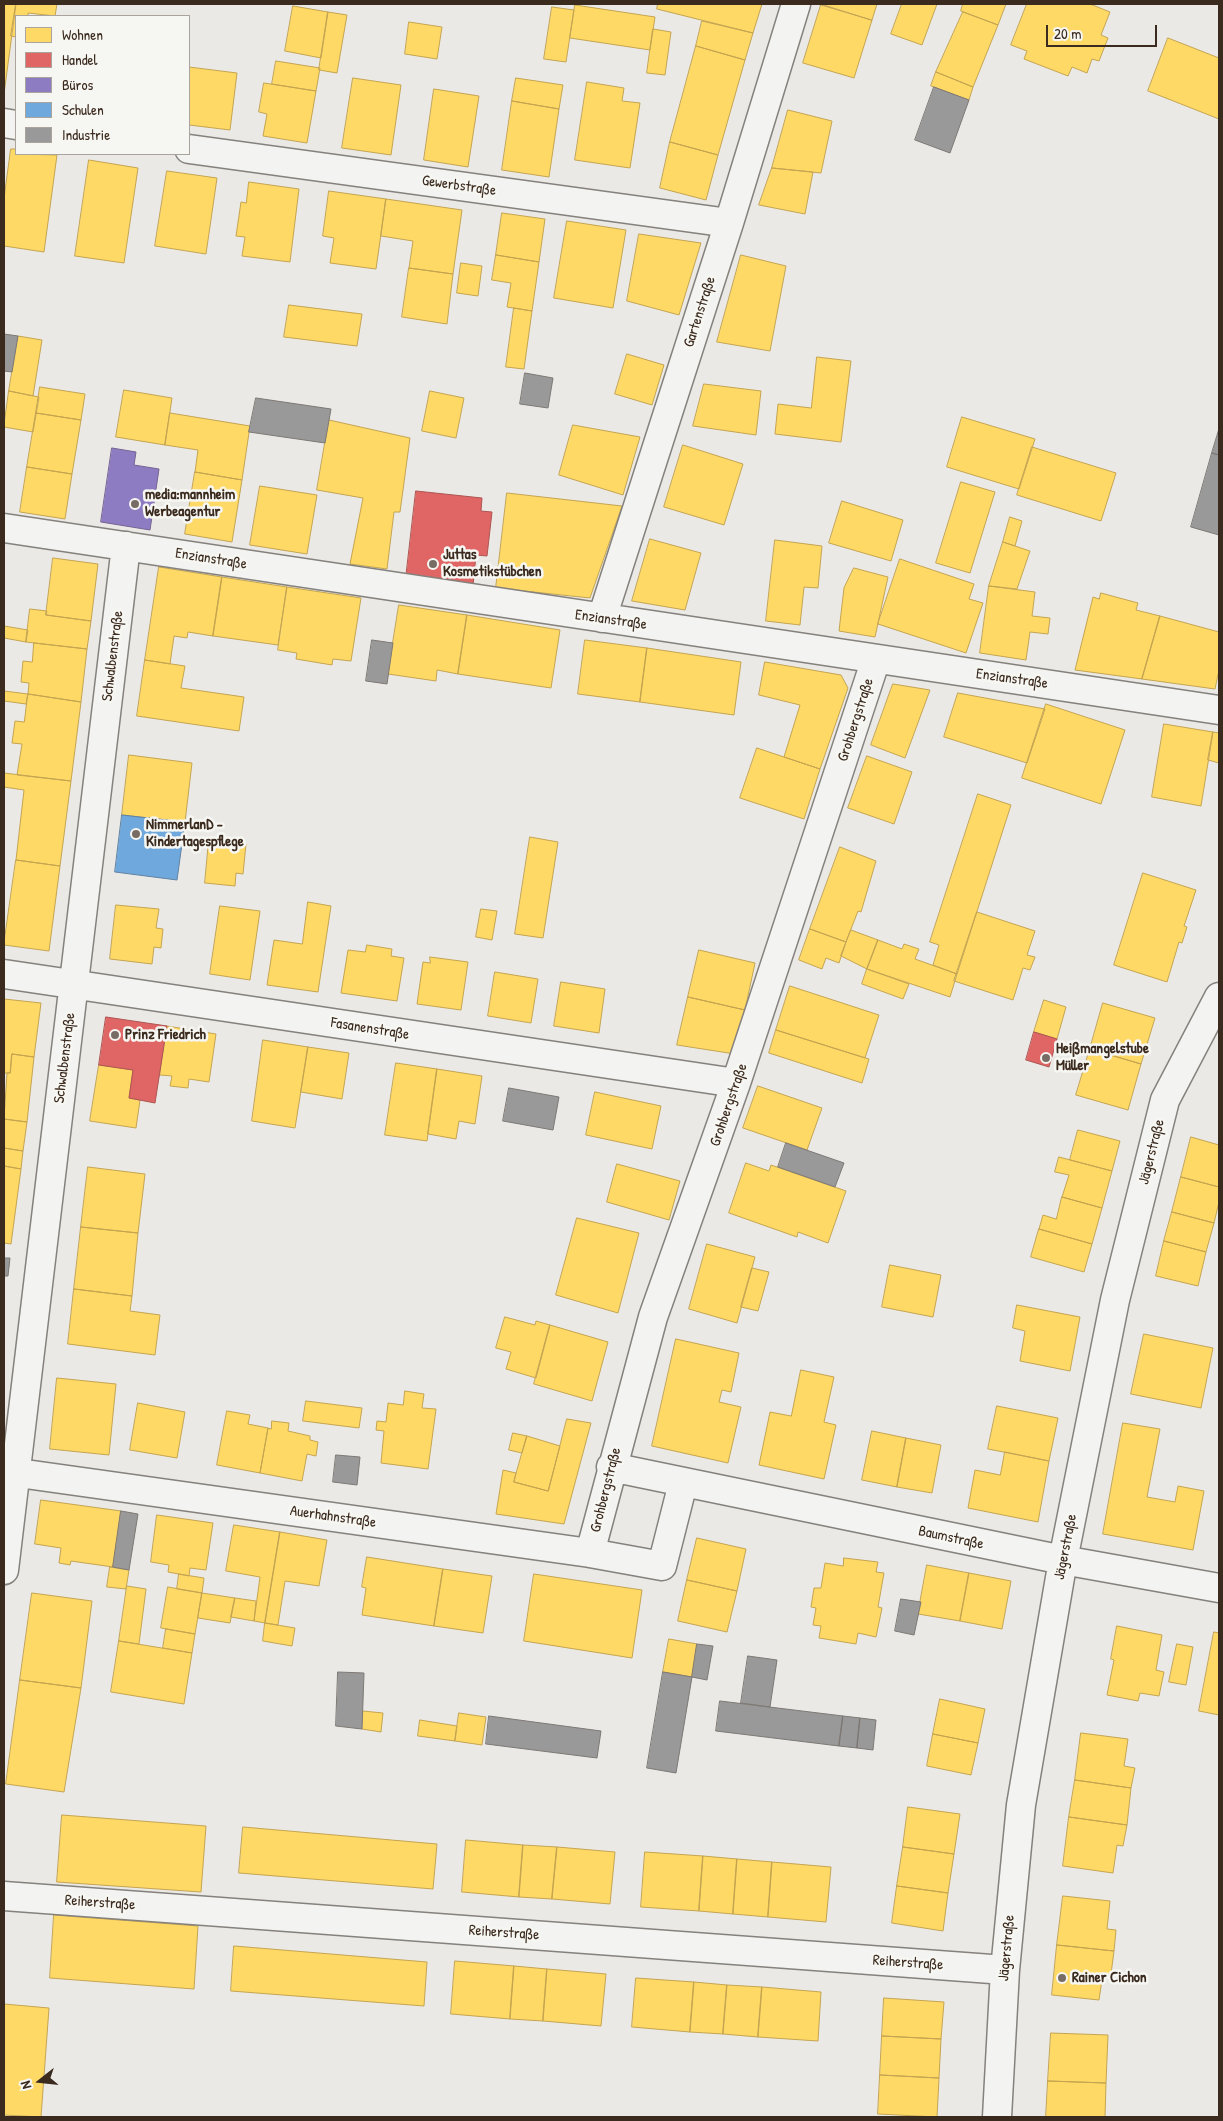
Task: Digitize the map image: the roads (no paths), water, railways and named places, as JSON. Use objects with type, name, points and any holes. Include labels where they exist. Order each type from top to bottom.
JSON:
[{"type":"street","name":"Gartenstraße","points":[[602,618],[729,223],[796,4]]},
{"type":"street","name":"Gewerbstraße","points":[[190,148],[729,223]]},
{"type":"street","name":"Enzianstraße","points":[[4,528],[1219,710]]},
{"type":"street","name":"Schwalbenstraße","points":[[4,1570],[9,1471],[74,984],[126,546]]},
{"type":"street","name":"Grohbergstraße","points":[[590,1553],[611,1467],[653,1317],[736,1084],[876,659]]},
{"type":"street","name":"Fasanenstraße","points":[[4,974],[736,1084]]},
{"type":"street","name":"Jägerstraße","points":[[997,2117],[1005,1970],[1021,1805],[1063,1560],[1115,1300],[1165,1100],[1219,997]]},
{"type":"street","name":"Baumstraße","points":[[611,1467],[1063,1560],[1219,1588]]},
{"type":"street","name":"Auerhahnstraße","points":[[9,1471],[590,1553],[662,1566],[683,1483]]},
{"type":"street","name":"Reiherstraße","points":[[4,1896],[1005,1970]]},
{"type":"place","name":"media:mannheim Werbeagentur","points":[[135,504]]},
{"type":"place","name":"Juttas Kosmetikstübchen","points":[[433,564]]},
{"type":"place","name":"NimmerlanD - Kindertagespflege","points":[[136,834]]},
{"type":"place","name":"Prinz Friedrich","points":[[115,1035]]},
{"type":"place","name":"Heißmangelstube Müller","points":[[1046,1058]]},
{"type":"place","name":"Rainer Cichon","points":[[1062,1978]]}]
